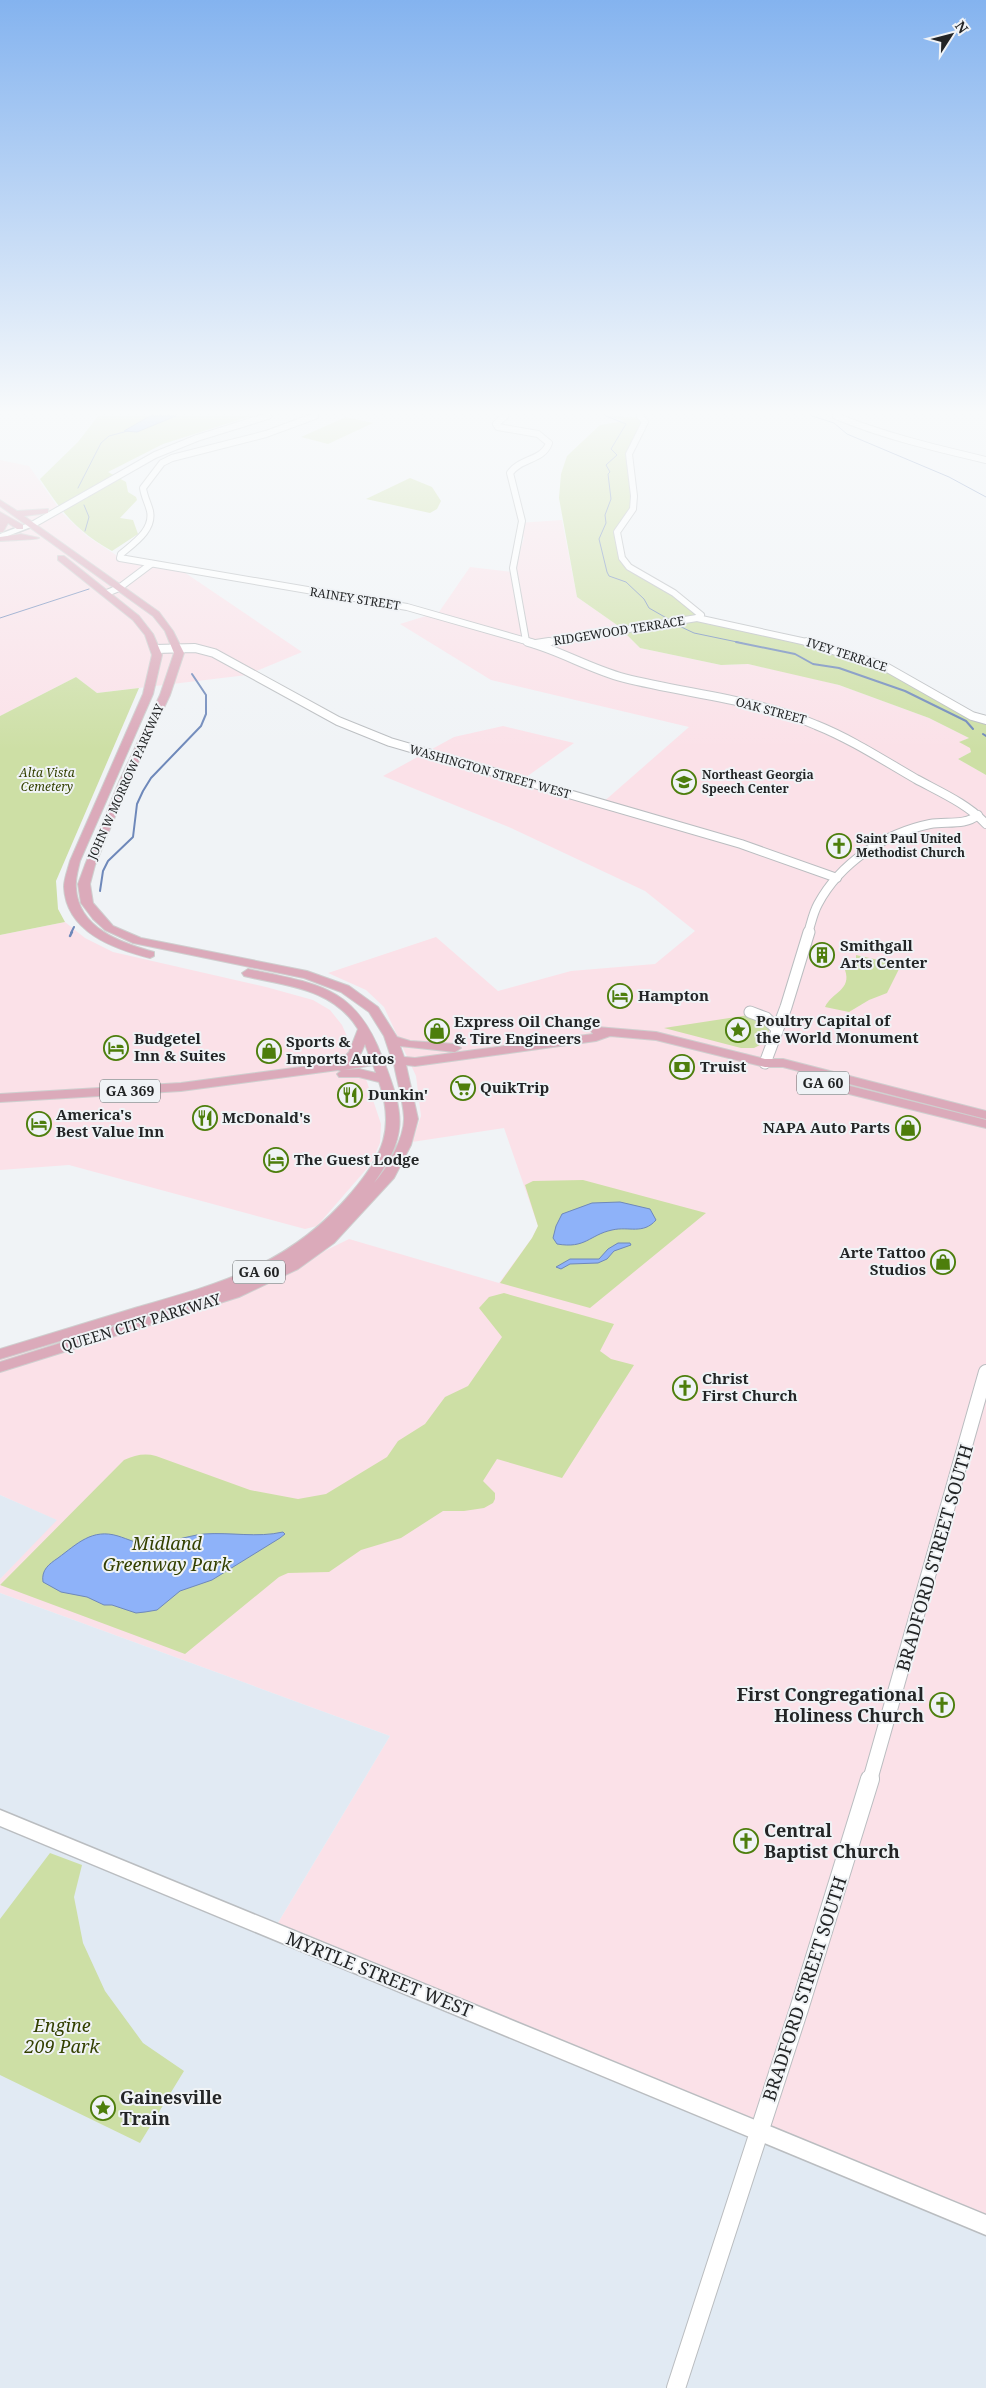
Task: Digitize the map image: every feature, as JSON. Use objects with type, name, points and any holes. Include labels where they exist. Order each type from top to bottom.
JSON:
[{"type":"main road","points":[[0,530],[12,527]]},
{"type":"main road","points":[[0,538],[19,527]]},
{"type":"main road","name":"JOHN W MORROW PARKWAY","points":[[26,527],[35,538],[107,593],[136,618],[149,634],[157,655],[148,694],[75,861],[70,886],[76,910],[86,924],[101,936],[132,950],[306,986],[324,992],[350,1009],[364,1029],[378,1061]]},
{"type":"main road","points":[[28,527],[156,614],[169,631],[176,647]]},
{"type":"main road","points":[[0,538],[21,536],[35,538]]},
{"type":"main road","name":"JOHN W MORROW PARKWAY","points":[[176,647],[178,653],[165,695],[125,780],[90,864],[84,884],[87,903],[96,917],[110,928],[137,941],[209,958],[307,975],[345,989],[374,1010],[392,1040],[399,1060]]},
{"type":"main road","points":[[342,1066],[356,1053],[364,1029]]},
{"type":"main road","name":"GA 60","points":[[399,1060],[412,1054],[594,1030],[606,1033],[640,1034],[676,1039],[765,1063],[798,1067],[986,1115]]},
{"type":"main road","name":"GA 60","points":[[399,1060],[415,1062],[596,1037],[606,1033]]},
{"type":"main road","points":[[392,1040],[421,1046],[455,1048]]},
{"type":"main road","name":"GA 369","points":[[0,1098],[181,1087],[378,1061],[399,1060]]},
{"type":"main road","name":"QUEEN CITY PARKWAY","points":[[0,1367],[234,1294],[275,1276],[308,1257],[329,1240],[366,1202],[389,1175],[399,1159],[411,1119],[399,1060]]},
{"type":"main road","name":"QUEEN CITY PARKWAY","points":[[0,1354],[228,1286],[261,1271],[291,1254],[315,1236],[375,1173],[386,1155],[394,1124],[394,1112],[378,1061]]},
{"type":"main road","name":"GA 60","points":[[765,1063],[778,1071],[986,1124]]},
{"type":"main road","points":[[319,1070],[335,1075],[359,1073],[384,1079]]},
{"type":"main road","name":"MYRTLE STREET WEST","points":[[0,1818],[986,2225]]},
{"type":"street","name":"RAINEY STREET","points":[[146,527],[138,542],[119,556],[123,560],[401,606],[536,644]]},
{"type":"street","points":[[521,527],[513,568],[526,641]]},
{"type":"street","points":[[620,527],[617,532],[622,558],[636,572],[674,593],[699,616]]},
{"type":"street","points":[[107,593],[119,588],[151,564]]},
{"type":"street","points":[[139,573],[164,566]]},
{"type":"street","name":"RIDGEWOOD TERRACE","points":[[536,644],[699,616]]},
{"type":"street","name":"IVEY TERRACE","points":[[699,616],[801,640],[884,666],[972,716],[986,720]]},
{"type":"street","name":"OAK STREET","points":[[536,644],[588,667],[624,678],[760,706],[815,724],[874,754],[978,815],[986,824]]},
{"type":"street","name":"WASHINGTON STREET WEST","points":[[154,649],[176,647],[214,653],[331,718],[390,742],[741,844],[836,878]]},
{"type":"street","points":[[765,1063],[806,936],[820,899],[836,878],[864,852],[882,841],[907,831],[942,823],[972,821],[978,815]]},
{"type":"street","points":[[942,823],[986,831]]},
{"type":"street","points":[[805,867],[820,879],[826,890]]},
{"type":"street","points":[[750,1012],[766,1018],[777,1029]]},
{"type":"street","name":"BRADFORD STREET SOUTH","points":[[679,2380],[725,2244],[759,2131],[834,1902],[938,1554],[986,1372]]},
{"type":"shaded area","points":[[0,527],[78,527],[87,536],[122,559],[181,570],[302,652],[247,675],[97,693],[76,677],[0,716]]},
{"type":"shaded area","points":[[520,527],[563,527],[577,597],[617,625],[640,648],[721,665],[748,664],[800,675],[839,685],[929,718],[969,738],[960,742],[971,748],[971,752],[958,759],[986,775],[986,2218],[276,1926],[390,1736],[0,1593],[0,1579],[56,1520],[0,1495],[0,1357],[102,1326],[248,1289],[349,1239],[499,1283],[532,1238],[538,1226],[504,1128],[412,1142],[421,1116],[416,1076],[384,1007],[366,990],[328,973],[436,937],[498,991],[571,971],[655,964],[695,931],[645,891],[511,828],[383,776],[454,737],[503,726],[574,743],[522,780],[601,804],[689,727],[491,680],[400,624],[439,612],[470,567],[513,572],[524,538]]},
{"type":"shaded area","points":[[65,922],[85,938],[113,952],[266,987],[313,1000],[330,1010],[342,1025],[366,1079],[381,1124],[380,1143],[370,1165],[317,1226],[305,1229],[69,1165],[0,1170],[0,935]]},
{"type":"shaded area","points":[[0,1495],[57,1520],[0,1579]]},
{"type":"shaded area","points":[[0,1593],[390,1736],[276,1926],[986,2218],[986,2388],[0,2388]]},
{"type":"green space","points":[[136,527],[138,534],[112,551],[99,544],[79,528]]},
{"type":"green space","points":[[564,527],[620,527],[618,531],[619,545],[628,567],[700,612],[697,619],[707,624],[801,640],[884,666],[986,720],[986,775],[958,759],[971,752],[970,748],[959,742],[969,738],[929,718],[839,685],[748,664],[721,665],[640,648],[617,625],[577,597]]},
{"type":"green space","name":"Alta Vista Cemetery","points":[[76,677],[97,693],[139,688],[56,881],[58,909],[65,922],[0,935],[0,716]]},
{"type":"green space","points":[[856,955],[901,965],[887,993],[869,1000],[849,1012],[825,1007],[844,987],[846,982],[845,970],[856,964]]},
{"type":"green space","points":[[749,1015],[763,1018],[770,1028],[764,1043],[754,1048],[741,1048],[664,1028]]},
{"type":"green space","points":[[583,1180],[706,1213],[590,1308],[500,1283],[532,1238],[538,1226],[525,1185],[533,1181]]},
{"type":"green space","name":"Midland Greenway Park","points":[[504,1293],[614,1324],[600,1351],[611,1359],[634,1365],[562,1478],[497,1459],[483,1481],[495,1493],[493,1503],[484,1508],[464,1511],[443,1511],[401,1538],[361,1550],[329,1572],[288,1573],[279,1577],[185,1654],[0,1585],[124,1460],[132,1457],[156,1456],[250,1490],[298,1499],[326,1494],[387,1457],[398,1441],[425,1424],[445,1397],[468,1386],[502,1337],[479,1308],[489,1297]]},
{"type":"green space","name":"Engine 209 Park","points":[[50,1853],[82,1865],[74,1897],[83,1943],[105,1991],[143,2043],[184,2071],[140,2143],[0,2075],[0,1919]]},
{"type":"water","points":[[620,1202],[650,1209],[656,1220],[651,1225],[641,1229],[612,1230],[575,1245],[557,1244],[553,1238],[562,1214],[592,1203]]},
{"type":"water","points":[[618,1243],[630,1243],[631,1245],[614,1251],[607,1259],[598,1263],[570,1264],[561,1269],[556,1267],[570,1259],[599,1259],[608,1249]]},
{"type":"water","points":[[283,1532],[285,1534],[280,1538],[212,1580],[180,1591],[157,1610],[136,1613],[112,1605],[104,1605],[87,1597],[61,1592],[43,1582],[43,1574],[46,1568],[78,1543],[100,1534],[109,1534],[148,1544],[204,1534],[263,1535]]},
{"type":"waterway","points":[[604,527],[599,539],[609,576],[626,582],[644,599],[649,608],[670,620]]},
{"type":"waterway","points":[[0,618],[89,589]]},
{"type":"waterway","points":[[677,625],[694,633],[742,643]]},
{"type":"waterway","points":[[736,642],[795,654],[813,664],[839,668],[905,691],[966,721],[973,729]]},
{"type":"waterway","points":[[100,891],[103,871],[108,861],[133,837],[137,804],[143,791],[151,778],[201,726],[206,714],[206,695],[192,674]]},
{"type":"waterway","points":[[71,933],[74,927]]},
{"type":"waterway","points":[[70,936],[72,932]]},
{"type":"place","name":"Northeast Georgia Speech Center","points":[[684,782]]},
{"type":"place","name":"Saint Paul United Methodist Church","points":[[839,846]]},
{"type":"place","name":"Smithgall Arts Center","points":[[822,955]]},
{"type":"place","name":"Hampton","points":[[620,996]]},
{"type":"place","name":"Poultry Capital of the World Monument","points":[[738,1030]]},
{"type":"place","name":"Express Oil Change & Tire Engineers","points":[[437,1031]]},
{"type":"place","name":"Budgetel Inn & Suites","points":[[116,1048]]},
{"type":"place","name":"Sports & Imports Autos","points":[[269,1051]]},
{"type":"place","name":"Truist","points":[[682,1067]]},
{"type":"place","name":"QuikTrip","points":[[463,1088]]},
{"type":"place","name":"Dunkin'","points":[[350,1095]]},
{"type":"place","name":"McDonald's","points":[[205,1118]]},
{"type":"place","name":"America's Best Value Inn","points":[[39,1124]]},
{"type":"place","name":"NAPA Auto Parts","points":[[908,1128]]},
{"type":"place","name":"The Guest Lodge","points":[[276,1160]]},
{"type":"place","name":"Arte Tattoo Studios","points":[[943,1262]]},
{"type":"place","name":"Christ First Church","points":[[685,1388]]},
{"type":"place","name":"First Congregational Holiness Church","points":[[942,1705]]},
{"type":"place","name":"Central Baptist Church","points":[[746,1841]]},
{"type":"place","name":"Gainesville Train","points":[[103,2108]]}]
